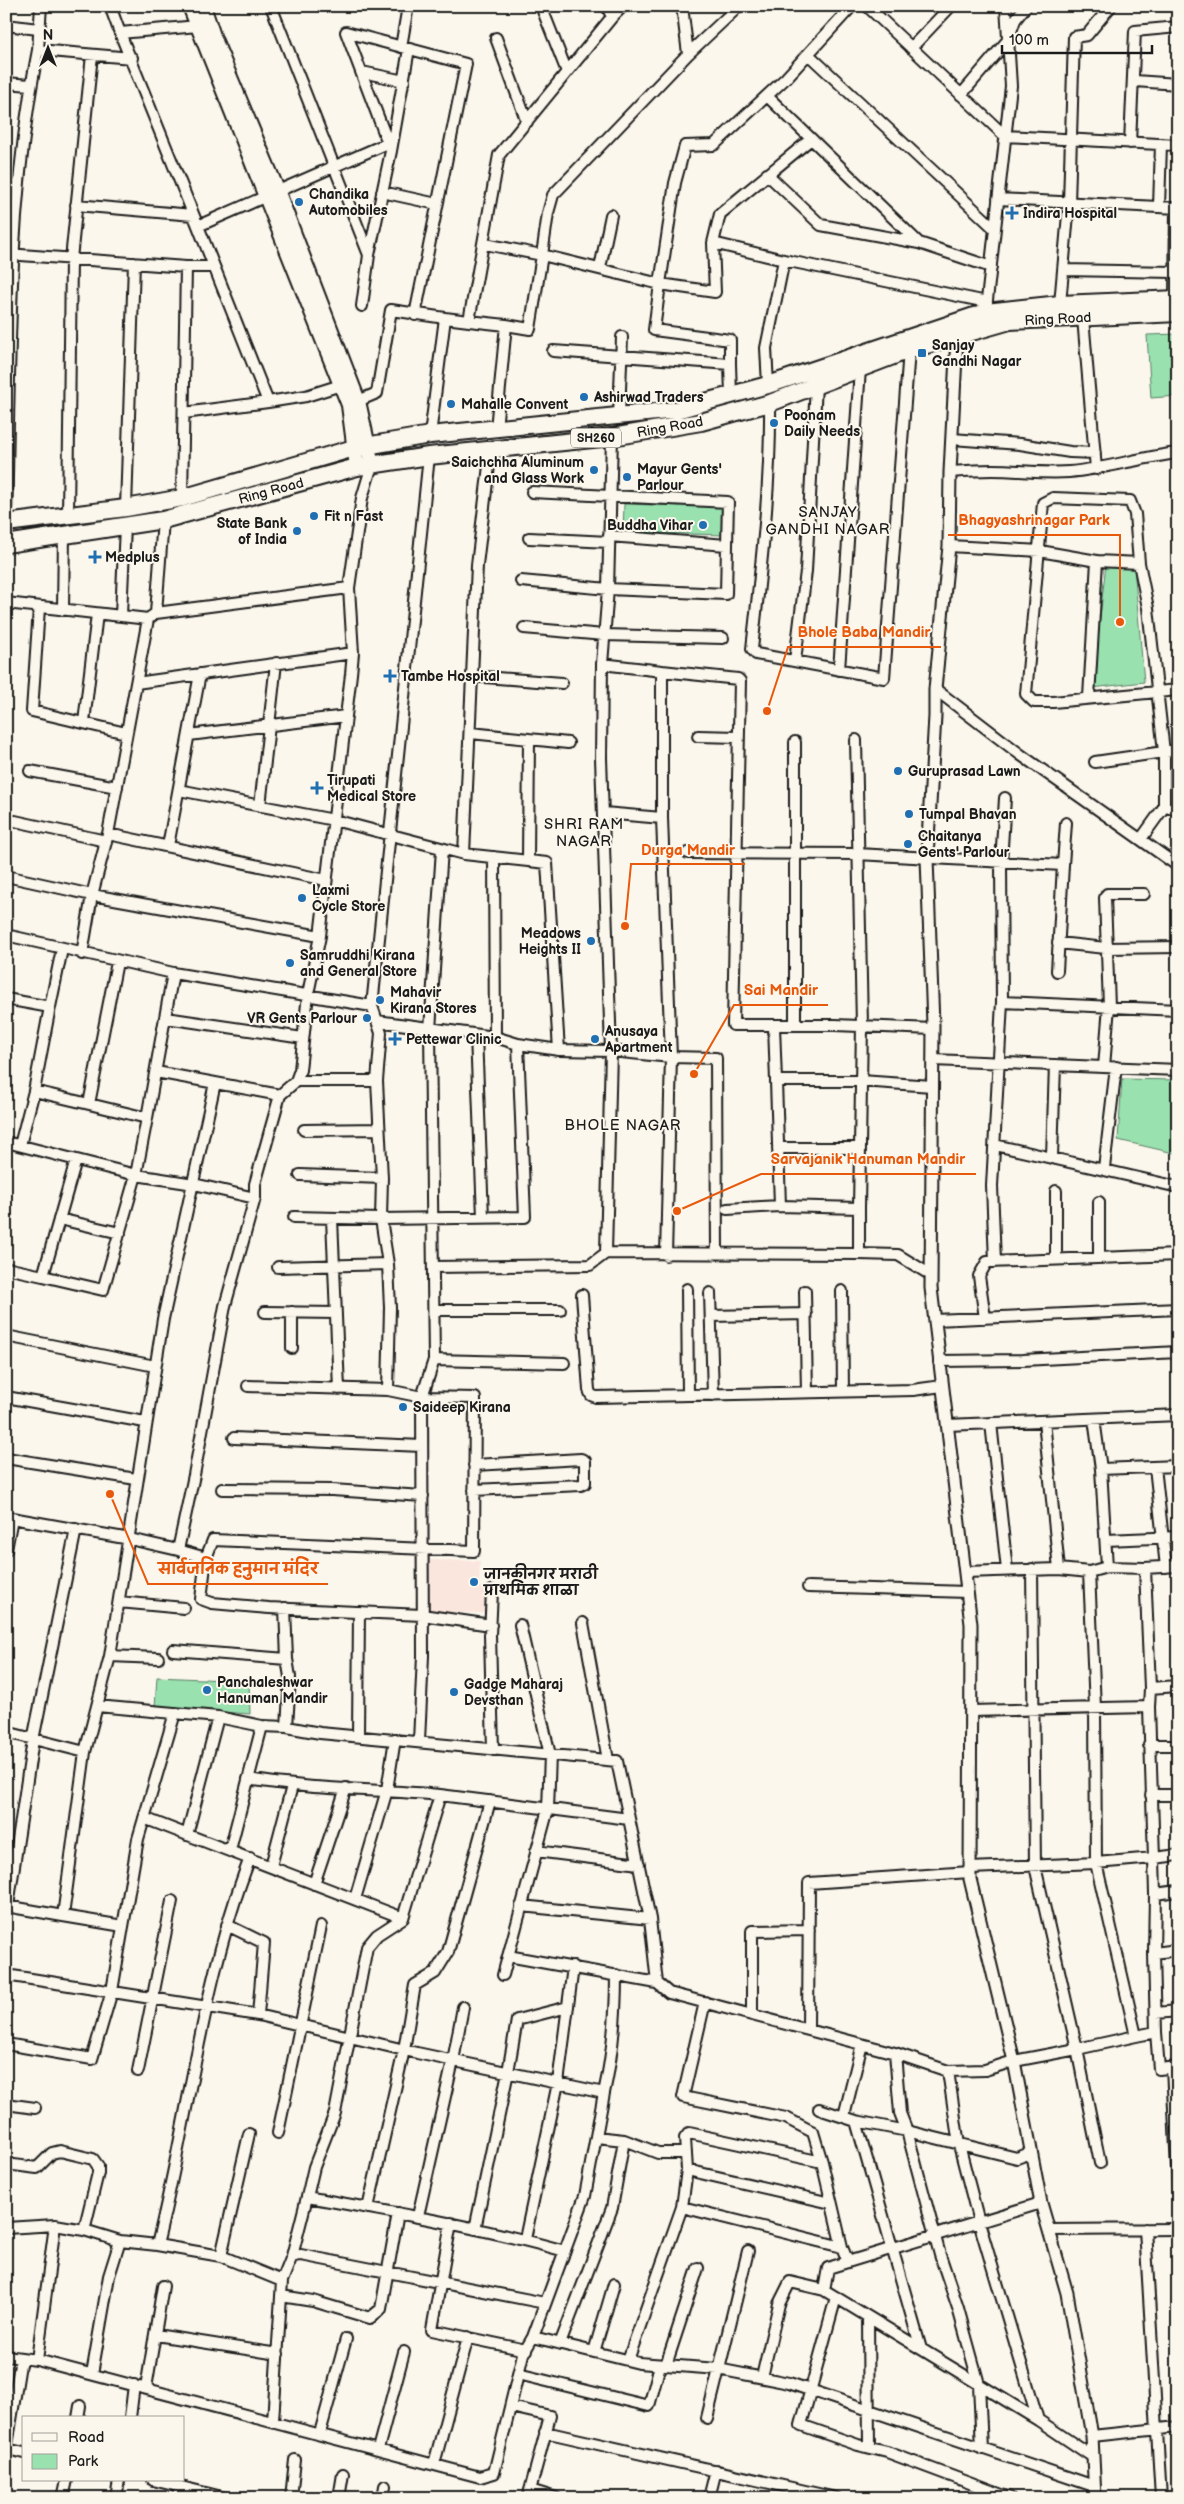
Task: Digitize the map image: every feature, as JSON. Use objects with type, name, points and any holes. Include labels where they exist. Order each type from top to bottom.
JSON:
[{"type":"highway","name":"Ring Road","points":[[6,523],[126,508],[182,498],[361,447],[430,435],[676,410],[768,384],[986,307],[1060,304],[1177,304]]},
{"type":"highway","name":"Ring Road","points":[[7,545],[64,534],[163,520],[365,466],[491,448],[612,437],[700,422],[770,403],[909,350],[1010,321],[1083,318],[1177,304]]},
{"type":"main road","points":[[190,6],[271,192],[358,401],[361,447]]},
{"type":"main road","points":[[204,6],[214,39],[349,405],[365,466]]},
{"type":"street","points":[[6,523],[9,254],[30,85],[38,50],[41,6]]},
{"type":"street","points":[[110,6],[268,402]]},
{"type":"street","points":[[271,6],[368,254]]},
{"type":"street","points":[[362,306],[368,254],[404,81],[408,6]]},
{"type":"street","points":[[541,6],[567,72]]},
{"type":"street","points":[[607,6],[612,18]]},
{"type":"street","points":[[469,321],[485,244],[500,155],[623,6]]},
{"type":"street","points":[[682,6],[688,54]]},
{"type":"street","points":[[358,401],[377,393],[391,310],[415,315],[530,329],[548,213],[553,196],[688,54],[739,6]]},
{"type":"street","points":[[731,395],[730,340],[654,330],[675,183],[685,146],[714,145],[808,54],[852,6]]},
{"type":"street","points":[[867,6],[1005,136],[1072,141],[1178,145]]},
{"type":"street","points":[[911,48],[952,6]]},
{"type":"street","points":[[713,243],[986,307],[1011,86],[1006,6]]},
{"type":"street","points":[[961,95],[1008,40],[1015,20],[1026,6]]},
{"type":"street","points":[[1060,304],[1069,203],[1074,37],[1087,35],[1111,6]]},
{"type":"street","points":[[6,25],[38,29]]},
{"type":"street","points":[[120,33],[198,26]]},
{"type":"street","points":[[1130,143],[1135,81],[1136,31],[1178,27]]},
{"type":"street","points":[[390,147],[346,32],[466,64],[415,315]]},
{"type":"street","points":[[496,38],[527,122]]},
{"type":"street","points":[[38,50],[132,58]]},
{"type":"street","points":[[808,54],[994,228]]},
{"type":"street","points":[[68,516],[71,259],[92,55]]},
{"type":"street","points":[[362,72],[404,81]]},
{"type":"street","points":[[1135,81],[1178,84]]},
{"type":"street","points":[[6,83],[30,85]]},
{"type":"street","points":[[766,96],[919,243]]},
{"type":"street","points":[[485,244],[600,268],[660,284],[715,292],[713,243],[720,214],[811,139]]},
{"type":"street","points":[[1159,207],[1161,144]]},
{"type":"street","points":[[198,226],[271,192],[334,166],[390,147]]},
{"type":"street","points":[[767,174],[822,225],[919,243],[991,268]]},
{"type":"street","points":[[382,192],[437,204]]},
{"type":"street","points":[[998,199],[1177,208],[1175,272],[1177,304]]},
{"type":"street","points":[[76,206],[193,215]]},
{"type":"street","points":[[600,268],[610,215]]},
{"type":"street","points":[[9,254],[134,264],[214,267]]},
{"type":"street","points":[[768,384],[766,348],[784,260]]},
{"type":"street","points":[[126,508],[134,264]]},
{"type":"street","points":[[182,498],[186,267]]},
{"type":"street","points":[[1063,270],[1175,272]]},
{"type":"street","points":[[430,435],[445,318]]},
{"type":"street","points":[[1083,318],[1096,469]]},
{"type":"street","points":[[496,429],[506,325]]},
{"type":"street","points":[[619,416],[622,337]]},
{"type":"street","points":[[957,337],[950,472],[949,546],[935,689],[927,858],[933,1029],[931,1275],[934,1320],[971,1624],[970,1870],[1014,2061],[1041,2203],[1067,2293],[1092,2436],[1095,2498]]},
{"type":"street","points":[[770,403],[770,454],[765,535],[752,649],[756,654],[884,678],[909,350]]},
{"type":"street","points":[[553,351],[730,364]]},
{"type":"street","points":[[839,670],[860,369]]},
{"type":"street","points":[[184,413],[306,396],[341,385]]},
{"type":"street","points":[[795,661],[806,571],[816,385]]},
{"type":"street","points":[[606,1253],[611,1051],[601,758],[602,664],[608,589],[612,437]]},
{"type":"street","points":[[952,439],[1020,444],[1070,452],[1095,452]]},
{"type":"street","points":[[464,854],[478,565],[491,448]]},
{"type":"street","points":[[950,472],[993,470],[1030,473],[1096,469],[1146,457],[1178,453]]},
{"type":"street","points":[[388,1390],[390,1308],[388,1264],[381,1219],[382,1178],[376,1081],[381,1033],[372,1006],[388,836],[410,654],[429,456]]},
{"type":"street","points":[[178,1550],[224,1306],[256,1198],[256,1184],[280,1095],[296,1081],[300,1070],[308,994],[320,936],[353,653],[349,588],[365,482],[365,466]]},
{"type":"street","points":[[521,581],[608,589],[726,594],[728,502],[532,492]]},
{"type":"street","points":[[1141,839],[1164,807],[1164,752],[1157,691],[1148,608],[1139,563],[1135,514],[1130,501],[1047,499],[1043,502],[1026,694],[1034,702],[1053,702],[1088,697],[1157,691],[1178,690]]},
{"type":"street","points":[[82,954],[92,895],[107,837],[136,683],[152,616],[163,520]]},
{"type":"street","points":[[121,615],[125,526]]},
{"type":"street","points":[[63,610],[64,534]]},
{"type":"street","points":[[529,538],[609,539],[727,545]]},
{"type":"street","points":[[949,546],[1040,551],[1097,561],[1139,563]]},
{"type":"street","points":[[1088,697],[1097,561]]},
{"type":"street","points":[[6,603],[97,614],[152,616],[349,588]]},
{"type":"street","points":[[39,608],[32,711],[126,733]]},
{"type":"street","points":[[84,722],[97,614]]},
{"type":"street","points":[[524,628],[604,635],[722,638]]},
{"type":"street","points":[[136,683],[353,653]]},
{"type":"street","points":[[260,806],[276,663]]},
{"type":"street","points":[[602,664],[738,679],[740,684],[734,1024],[774,1026],[795,1024],[862,1025],[933,1029]]},
{"type":"street","points":[[662,671],[662,818],[671,1057],[666,1255]]},
{"type":"street","points":[[168,846],[200,674]]},
{"type":"street","points":[[472,676],[562,683]]},
{"type":"street","points":[[935,689],[1020,755],[1178,866]]},
{"type":"street","points":[[189,735],[346,716]]},
{"type":"street","points":[[471,733],[568,743]]},
{"type":"street","points":[[698,736],[738,737]]},
{"type":"street","points":[[528,860],[529,739]]},
{"type":"street","points":[[856,740],[862,1025],[859,1254]]},
{"type":"street","points":[[795,742],[795,1024]]},
{"type":"street","points":[[1095,762],[1178,750]]},
{"type":"street","points":[[30,771],[117,787]]},
{"type":"street","points":[[178,790],[334,820],[388,836],[464,854],[547,863],[559,1050]]},
{"type":"street","points":[[995,1262],[992,1186],[1002,1002],[1001,863],[1005,798]]},
{"type":"street","points":[[1164,807],[1178,809]]},
{"type":"street","points":[[604,813],[662,818]]},
{"type":"street","points":[[15,821],[168,846],[326,880]]},
{"type":"street","points":[[1057,971],[1066,823]]},
{"type":"street","points":[[419,1741],[422,1690],[422,1397],[434,1360],[430,1030],[442,849]]},
{"type":"street","points":[[688,853],[858,854],[1063,865]]},
{"type":"street","points":[[494,857],[495,1037]]},
{"type":"street","points":[[6,876],[92,895],[320,936]]},
{"type":"street","points":[[1104,1067],[1109,1006],[1105,898],[1107,894],[1144,894]]},
{"type":"street","points":[[6,936],[173,973],[372,1006]]},
{"type":"street","points":[[1058,943],[1106,948],[1178,947]]},
{"type":"street","points":[[20,1145],[34,1091],[62,949]]},
{"type":"street","points":[[89,1104],[117,962]]},
{"type":"street","points":[[6,1268],[103,1290],[136,1175],[148,1118],[173,973]]},
{"type":"street","points":[[6,999],[50,1007]]},
{"type":"street","points":[[1002,1002],[1178,1010]]},
{"type":"street","points":[[166,1018],[303,1038]]},
{"type":"street","points":[[377,1021],[430,1030],[495,1037],[518,1044],[559,1050],[611,1051],[671,1057],[716,1058],[717,1252]]},
{"type":"street","points":[[774,1026],[780,1206]]},
{"type":"street","points":[[476,1035],[483,1217]]},
{"type":"street","points":[[294,1217],[381,1219],[526,1217],[518,1044]]},
{"type":"street","points":[[932,1060],[1178,1070]]},
{"type":"street","points":[[1052,1157],[1055,1065]]},
{"type":"street","points":[[1104,1168],[1116,1067]]},
{"type":"street","points":[[156,1072],[280,1095]]},
{"type":"street","points":[[296,1081],[376,1081]]},
{"type":"street","points":[[776,1081],[861,1081],[932,1086]]},
{"type":"street","points":[[63,1916],[85,1752],[110,1656],[130,1539],[136,1479],[163,1319],[215,1083]]},
{"type":"street","points":[[34,1091],[148,1118]]},
{"type":"street","points":[[304,1130],[379,1129]]},
{"type":"street","points":[[6,1142],[136,1175],[194,1184],[256,1198]]},
{"type":"street","points":[[995,1145],[1104,1168],[1178,1187]]},
{"type":"street","points":[[778,1148],[860,1148]]},
{"type":"street","points":[[43,1276],[76,1160]]},
{"type":"street","points":[[300,1174],[382,1178]]},
{"type":"street","points":[[1056,1192],[1056,1259]]},
{"type":"street","points":[[1099,1202],[1100,1257]]},
{"type":"street","points":[[727,1209],[780,1206],[859,1208]]},
{"type":"street","points":[[332,1218],[339,1389]]},
{"type":"street","points":[[58,1219],[120,1233]]},
{"type":"street","points":[[433,1267],[590,1265],[606,1253],[666,1255],[717,1252],[859,1254],[898,1255],[931,1275]]},
{"type":"street","points":[[985,1318],[979,1276],[987,1262],[1178,1255]]},
{"type":"street","points":[[278,1268],[388,1264]]},
{"type":"street","points":[[687,1289],[688,1395]]},
{"type":"street","points":[[805,1291],[807,1392]]},
{"type":"street","points":[[842,1291],[843,1392]]},
{"type":"street","points":[[710,1293],[713,1395]]},
{"type":"street","points":[[582,1295],[592,1396],[596,1398],[913,1390],[942,1386]]},
{"type":"street","points":[[934,1320],[1178,1309]]},
{"type":"street","points":[[434,1310],[560,1310]]},
{"type":"street","points":[[265,1312],[336,1313]]},
{"type":"street","points":[[292,1312],[292,1348]]},
{"type":"street","points":[[711,1316],[806,1314]]},
{"type":"street","points":[[6,1336],[155,1366]]},
{"type":"street","points":[[939,1361],[1024,1360],[1178,1352]]},
{"type":"street","points":[[434,1360],[564,1363]]},
{"type":"street","points":[[248,1386],[388,1390],[422,1397],[475,1398],[474,1551],[421,1547],[213,1540],[206,1558],[201,1599],[212,1603],[422,1615],[492,1625]]},
{"type":"street","points":[[6,1397],[145,1422]]},
{"type":"street","points":[[947,1425],[1178,1415]]},
{"type":"street","points":[[1094,1418],[1101,1469],[1107,1567]]},
{"type":"street","points":[[1044,1421],[1059,1569]]},
{"type":"street","points":[[992,1423],[1007,1570]]},
{"type":"street","points":[[234,1438],[422,1446]]},
{"type":"street","points":[[6,1458],[136,1479]]},
{"type":"street","points":[[474,1465],[581,1459],[585,1461],[586,1479],[585,1483],[581,1485],[474,1490]]},
{"type":"street","points":[[1101,1469],[1178,1466]]},
{"type":"street","points":[[1154,1467],[1166,1566]]},
{"type":"street","points":[[222,1488],[332,1490],[422,1496]]},
{"type":"street","points":[[6,1550],[9,1518],[130,1539],[206,1558]]},
{"type":"street","points":[[76,1529],[32,1740],[7,1906],[123,1926]]},
{"type":"street","points":[[1106,1540],[1178,1537]]},
{"type":"street","points":[[965,1572],[1032,1569],[1089,1572],[1107,1567],[1145,1568],[1178,1566]]},
{"type":"street","points":[[1145,1568],[1150,1688],[1149,1745],[1154,1858],[1156,2032],[1159,2069],[1175,2068],[1178,2189]]},
{"type":"street","points":[[1032,1569],[1034,1866],[1100,2163]]},
{"type":"street","points":[[1089,1572],[1095,1708],[1096,1863],[1136,2036]]},
{"type":"street","points":[[808,1587],[967,1592]]},
{"type":"street","points":[[492,1591],[492,1625],[490,1635],[493,1750]]},
{"type":"street","points":[[119,1602],[184,1608]]},
{"type":"street","points":[[285,1608],[287,1659],[290,1677],[287,1727]]},
{"type":"street","points":[[358,1736],[359,1612]]},
{"type":"street","points":[[583,1623],[608,1760]]},
{"type":"street","points":[[503,1975],[548,1809],[550,1755],[520,1624]]},
{"type":"street","points":[[173,1650],[287,1659]]},
{"type":"street","points":[[110,1656],[158,1658]]},
{"type":"street","points":[[1150,1688],[1178,1686]]},
{"type":"street","points":[[97,1706],[218,1717],[262,1726],[287,1727],[320,1733],[617,1761],[650,1919],[656,1983]]},
{"type":"street","points":[[971,1712],[1149,1707]]},
{"type":"street","points":[[6,2044],[92,2059],[112,1991],[138,1839],[175,1713]]},
{"type":"street","points":[[187,1834],[218,1717]]},
{"type":"street","points":[[230,1850],[262,1726]]},
{"type":"street","points":[[6,1732],[85,1752]]},
{"type":"street","points":[[355,1899],[387,1790],[395,1739]]},
{"type":"street","points":[[1149,1745],[1178,1745]]},
{"type":"street","points":[[248,1780],[292,1786],[387,1790],[440,1795],[629,1819]]},
{"type":"street","points":[[271,1866],[292,1786]]},
{"type":"street","points":[[314,1884],[346,1788]]},
{"type":"street","points":[[273,2421],[282,2281],[292,2256],[314,2167],[334,2113],[366,1947],[377,1935],[403,1918],[440,1795]]},
{"type":"street","points":[[1151,1795],[1178,1795]]},
{"type":"street","points":[[368,2208],[404,2050],[415,1985],[434,1973],[448,1952],[490,1801]]},
{"type":"street","points":[[144,1818],[403,1918]]},
{"type":"street","points":[[536,1852],[639,1864]]},
{"type":"street","points":[[808,2030],[809,1883],[970,1870],[1096,1863],[1178,1855]]},
{"type":"street","points":[[157,2245],[176,2164],[207,2007],[233,1901],[250,1858]]},
{"type":"street","points":[[1154,1894],[1178,1891]]},
{"type":"street","points":[[138,2071],[151,1997],[172,1900]]},
{"type":"street","points":[[521,1906],[650,1919]]},
{"type":"street","points":[[227,1926],[264,1943],[258,2015]]},
{"type":"street","points":[[278,2133],[321,1926]]},
{"type":"street","points":[[752,2014],[752,1931],[809,1930]]},
{"type":"street","points":[[1154,1952],[1178,1950]]},
{"type":"street","points":[[508,1956],[656,1983],[669,1993],[895,2053],[948,2071],[985,2070],[1014,2061],[1156,2032]]},
{"type":"street","points":[[525,2240],[558,2083],[573,1967]]},
{"type":"street","points":[[6,1975],[258,2015],[404,2050],[604,2093]]},
{"type":"street","points":[[6,2356],[37,2360],[480,2476],[494,2473],[518,2374],[585,2196],[611,2061],[615,2028],[616,1975]]},
{"type":"street","points":[[705,2002],[683,2097],[786,2118],[813,2132],[842,2247],[848,2262]]},
{"type":"street","points":[[418,2216],[453,2061],[463,2007]]},
{"type":"street","points":[[475,2229],[517,2020],[568,2007]]},
{"type":"street","points":[[1156,2012],[1178,2010]]},
{"type":"street","points":[[844,2116],[862,2044]]},
{"type":"street","points":[[895,2053],[900,2113],[907,2131],[979,2384],[982,2449]]},
{"type":"street","points":[[948,2071],[959,2145],[979,2222],[1038,2420]]},
{"type":"street","points":[[6,2104],[35,2108]]},
{"type":"street","points":[[819,2110],[856,2121],[907,2131],[1017,2158],[1030,2153]]},
{"type":"street","points":[[856,2121],[920,2349]]},
{"type":"street","points":[[628,2360],[682,2207],[687,2170],[684,2152],[685,2138],[688,2133],[822,2162]]},
{"type":"street","points":[[221,2256],[249,2134]]},
{"type":"street","points":[[596,2137],[624,2140],[658,2152],[684,2152]]},
{"type":"street","points":[[560,2344],[612,2208],[624,2140]]},
{"type":"street","points":[[6,2164],[37,2168],[52,2153],[60,2151],[93,2159],[98,2166],[98,2173],[84,2230]]},
{"type":"street","points":[[687,2170],[831,2203]]},
{"type":"street","points":[[307,2197],[418,2216],[565,2251]]},
{"type":"street","points":[[824,2290],[828,2268],[1041,2203]]},
{"type":"street","points":[[682,2207],[842,2247]]},
{"type":"street","points":[[281,2296],[313,2302],[370,2318],[381,2309],[398,2213]]},
{"type":"street","points":[[451,2223],[432,2330],[526,2350]]},
{"type":"street","points":[[6,2228],[56,2225],[84,2230],[120,2242],[157,2245],[221,2256],[282,2281]]},
{"type":"street","points":[[37,2360],[56,2225]]},
{"type":"street","points":[[1144,2229],[1161,2498]]},
{"type":"street","points":[[1049,2230],[1178,2229]]},
{"type":"street","points":[[92,2374],[109,2276],[120,2242]]},
{"type":"street","points":[[707,2418],[748,2251]]},
{"type":"street","points":[[292,2256],[302,2255],[545,2304]]},
{"type":"street","points":[[518,2374],[649,2406],[698,2268]]},
{"type":"street","points":[[762,2378],[779,2304],[790,2282],[824,2290],[1038,2420],[1093,2457]]},
{"type":"street","points":[[594,2352],[614,2284]]},
{"type":"street","points":[[146,2388],[163,2286]]},
{"type":"street","points":[[836,2297],[801,2425],[858,2446],[869,2447],[1010,2498]]},
{"type":"street","points":[[868,2317],[869,2447]]},
{"type":"street","points":[[156,2335],[278,2354]]},
{"type":"street","points":[[434,2464],[468,2337]]},
{"type":"street","points":[[533,2337],[628,2360],[718,2369],[811,2391],[1094,2486]]},
{"type":"street","points":[[320,2433],[346,2339]]},
{"type":"street","points":[[378,2449],[404,2352]]},
{"type":"street","points":[[21,2358],[9,2413],[6,2450],[22,2453]]},
{"type":"street","points":[[130,2416],[134,2385]]},
{"type":"street","points":[[78,2416],[80,2406]]},
{"type":"street","points":[[510,2407],[550,2416],[529,2494],[556,2498]]},
{"type":"street","points":[[1092,2436],[1156,2428],[1178,2428]]},
{"type":"street","points":[[546,2432],[836,2498]]},
{"type":"street","points":[[291,2498],[295,2460]]},
{"type":"street","points":[[709,2498],[716,2470]]},
{"type":"street","points":[[338,2498],[343,2474]]},
{"type":"street","points":[[63,2498],[66,2482]]},
{"type":"street","points":[[116,2498],[119,2482]]},
{"type":"street","points":[[162,2482],[226,2498]]},
{"type":"street","points":[[178,2498],[180,2486]]},
{"type":"street","points":[[383,2498],[385,2486]]},
{"type":"shaded area","points":[[428,1560],[480,1561],[479,1587],[485,1587],[488,1613],[436,1612],[428,1607]]},
{"type":"green space","points":[[1178,334],[1178,396],[1151,398],[1147,335]]},
{"type":"green space","points":[[624,504],[723,507],[723,535],[623,532]]},
{"type":"green space","points":[[1106,564],[1134,567],[1144,682],[1092,688]]},
{"type":"green space","points":[[1122,1079],[1178,1080],[1178,1154],[1118,1140]]},
{"type":"green space","points":[[157,1677],[249,1681],[250,1714],[155,1707]]},
{"type":"place","name":"Chandika Automobiles","points":[[299,202]]},
{"type":"place","name":"Indira Hospital","points":[[1012,213]]},
{"type":"place","name":"Sanjay Gandhi Nagar","points":[[922,353]]},
{"type":"place","name":"Ashirwad Traders","points":[[584,397]]},
{"type":"place","name":"Mahalle Convent","points":[[451,404]]},
{"type":"place","name":"Poonam Daily Needs","points":[[774,423]]},
{"type":"place","name":"Saichchha Aluminum and Glass Work","points":[[594,470]]},
{"type":"place","name":"Mayur Gents' Parlour","points":[[627,477]]},
{"type":"place","name":"Fit n Fast","points":[[314,516]]},
{"type":"place","name":"Buddha Vihar","points":[[703,525]]},
{"type":"place","name":"State Bank of India","points":[[297,531]]},
{"type":"place","name":"Medplus","points":[[95,557]]},
{"type":"place","name":"Bhagyashrinagar Park","points":[[1120,622]]},
{"type":"place","name":"Tambe Hospital","points":[[390,676]]},
{"type":"place","name":"Bhole Baba Mandir","points":[[767,711]]},
{"type":"place","name":"Guruprasad Lawn","points":[[898,771]]},
{"type":"place","name":"Tirupati Medical Store","points":[[317,788]]},
{"type":"place","name":"Tumpal Bhavan","points":[[909,814]]},
{"type":"place","name":"Chaitanya Gents' Parlour","points":[[908,844]]},
{"type":"place","name":"Laxmi Cycle Store","points":[[302,898]]},
{"type":"place","name":"Durga Mandir","points":[[625,926]]},
{"type":"place","name":"Meadows Heights II","points":[[591,941]]},
{"type":"place","name":"Samruddhi Kirana and General Store","points":[[290,963]]},
{"type":"place","name":"Mahavir Kirana Stores","points":[[380,1000]]},
{"type":"place","name":"VR Gents Parlour","points":[[367,1018]]},
{"type":"place","name":"Pettewar Clinic","points":[[395,1039]]},
{"type":"place","name":"Anusaya Apartment","points":[[595,1039]]},
{"type":"place","name":"Sai Mandir","points":[[694,1074]]},
{"type":"place","name":"Sarvajanik Hanuman Mandir","points":[[677,1211]]},
{"type":"place","name":"Saideep Kirana","points":[[403,1407]]},
{"type":"place","name":"सार्वजनिक हनुमान मंदिर","points":[[110,1494]]},
{"type":"place","name":"जानकीनगर मराठी प्राथमिक शाळा","points":[[474,1582]]},
{"type":"place","name":"Panchaleshwar Hanuman Mandir","points":[[207,1690]]},
{"type":"place","name":"Gadge Maharaj Devsthan","points":[[454,1692]]},
{"type":"district","name":"SANJAY GANDHI NAGAR","points":[[828,520]]},
{"type":"district","name":"SHRI RAM NAGAR","points":[[584,832]]},
{"type":"district","name":"BHOLE NAGAR","points":[[623,1125]]}]
